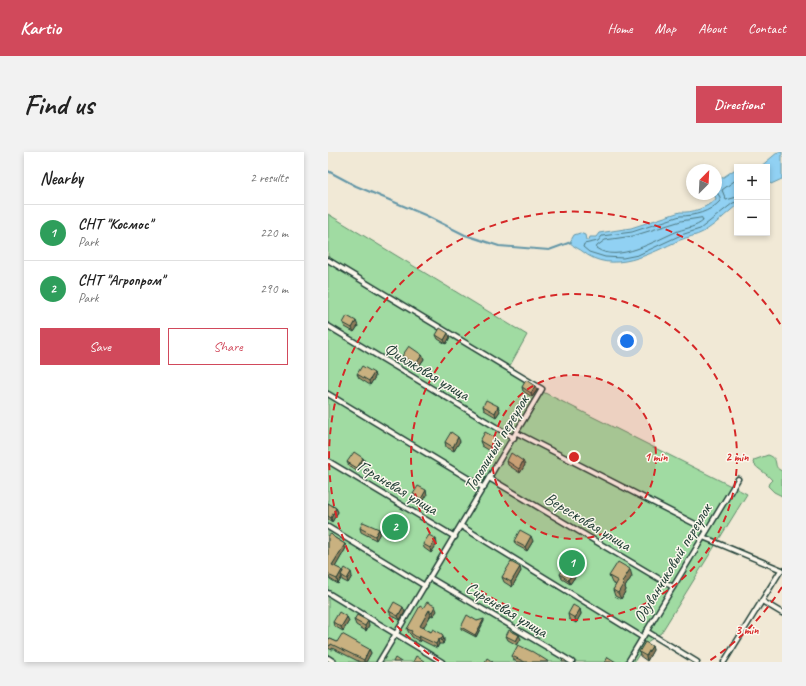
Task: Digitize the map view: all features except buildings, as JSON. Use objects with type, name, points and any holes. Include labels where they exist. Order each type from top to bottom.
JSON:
[{"type":"lane","name":"Тополиный переулок","points":[[328,260],[542,389],[379,662]]},
{"type":"lane","name":"Фиалковая улица","points":[[328,326],[514,438]]},
{"type":"lane","points":[[328,394],[484,488]]},
{"type":"lane","points":[[516,433],[707,530]]},
{"type":"lane","name":"Гераневая улица","points":[[328,461],[455,537]]},
{"type":"lane","name":"Вересковая улица","points":[[489,478],[673,587]]},
{"type":"lane","name":"Одуванчиковый переулок","points":[[628,662],[738,479]]},
{"type":"lane","points":[[461,526],[642,637]]},
{"type":"lane","points":[[328,527],[425,586]]},
{"type":"lane","points":[[703,537],[782,570],[724,662]]},
{"type":"lane","name":"Сиреневая улица","points":[[430,578],[572,662]]},
{"type":"lane","points":[[328,593],[442,662]]},
{"type":"lane","points":[[762,601],[782,613]]},
{"type":"lane","points":[[646,631],[697,662]]},
{"type":"lane","points":[[328,658],[334,662]]},
{"type":"green space","points":[[328,214],[527,335],[507,371],[543,392],[747,494],[661,633],[647,642],[634,662],[328,662]]},
{"type":"green space","points":[[768,455],[774,459],[777,467],[782,471],[782,496],[774,492],[768,486],[772,480],[753,463],[754,460]]},
{"type":"water","points":[[778,152],[782,152],[782,179],[771,184],[770,164],[764,164]]},
{"type":"water","points":[[734,170],[734,208],[712,226],[700,233],[644,256],[619,262],[606,262],[594,258],[570,242],[574,235],[580,233],[585,235],[586,240],[589,240],[590,237],[596,237],[599,233],[631,228],[680,212],[694,211],[715,200],[722,200],[722,178]]},
{"type":"waterway","points":[[328,171],[356,186],[425,215],[465,235],[499,246],[549,250],[571,242]]},
{"type":"place","name":"СНТ \"Агропром\"","points":[[395,527]]},
{"type":"place","name":"СНТ \"Космос\"","points":[[572,563]]}]
